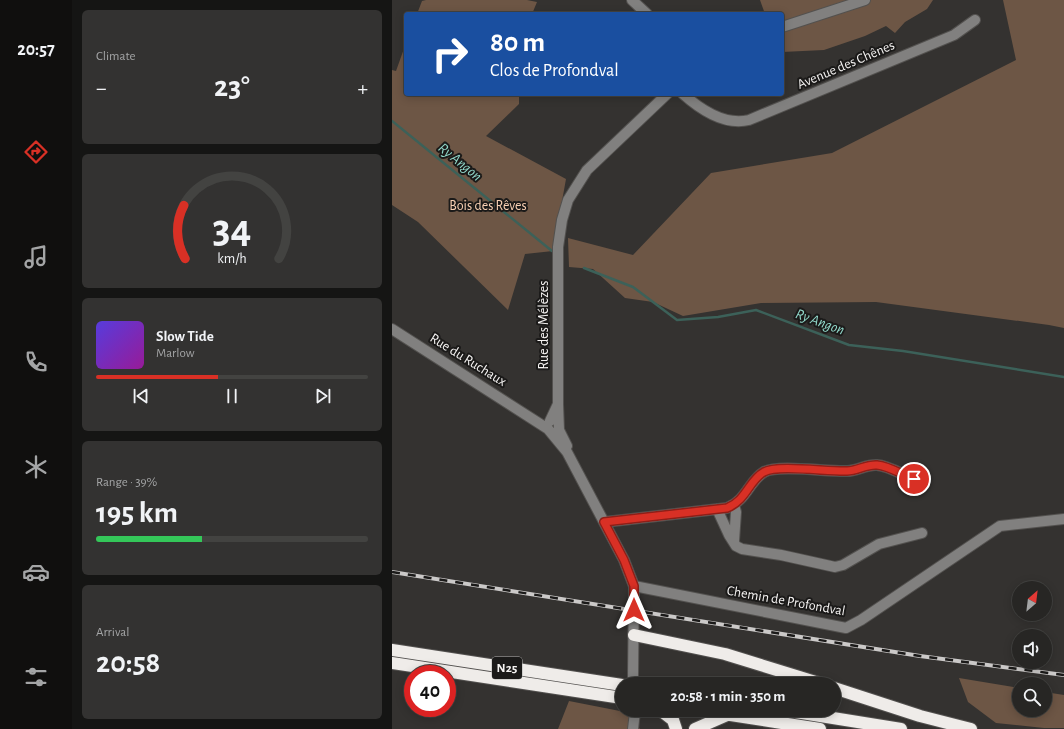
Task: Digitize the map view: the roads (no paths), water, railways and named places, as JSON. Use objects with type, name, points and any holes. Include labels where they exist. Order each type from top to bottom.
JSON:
[{"type":"highway","points":[[634,635],[724,654],[799,677]]},
{"type":"highway","name":"N25","points":[[392,650],[615,684]]},
{"type":"highway","name":"N25","points":[[392,663],[615,697]]},
{"type":"highway","points":[[841,690],[920,716],[971,729]]},
{"type":"highway","points":[[669,717],[673,720],[676,729]]},
{"type":"highway","points":[[695,729],[723,717]]},
{"type":"highway","points":[[741,717],[820,729]]},
{"type":"highway","points":[[826,717],[901,729]]},
{"type":"street","points":[[632,0],[645,12]]},
{"type":"street","points":[[784,26],[865,0]]},
{"type":"street","name":"Avenue des Chênes","points":[[686,96],[720,118],[734,122],[749,120],[954,35],[975,20]]},
{"type":"street","name":"Rue des Mélèzes","points":[[634,677],[634,586],[624,560],[567,452],[567,446],[553,426],[558,404],[558,247],[564,210],[580,178],[665,96]]},
{"type":"street","name":"Rue du Ruchaux","points":[[392,329],[528,416],[553,426]]},
{"type":"street","points":[[604,522],[717,509],[734,505],[764,472],[770,470],[803,469],[847,471],[877,465],[914,479]]},
{"type":"street","points":[[734,505],[736,512],[734,541]]},
{"type":"street","points":[[717,509],[736,546],[742,549],[780,555],[835,567],[843,565],[879,544],[922,533]]},
{"type":"street","name":"Chemin de Profondval","points":[[634,586],[846,628],[861,620],[1000,526],[1064,519]]},
{"type":"street","points":[[633,729],[634,717]]},
{"type":"waterway","name":"Ry Angon","points":[[392,121],[552,251]]},
{"type":"waterway","name":"Ry Angon","points":[[584,268],[633,287],[677,320],[718,317],[756,310],[849,345],[903,351],[1064,377]]},
{"type":"railway","points":[[392,572],[920,656],[1064,675]]},
{"type":"park label","name":"Bois des Rêves","points":[[488,206]]}]
